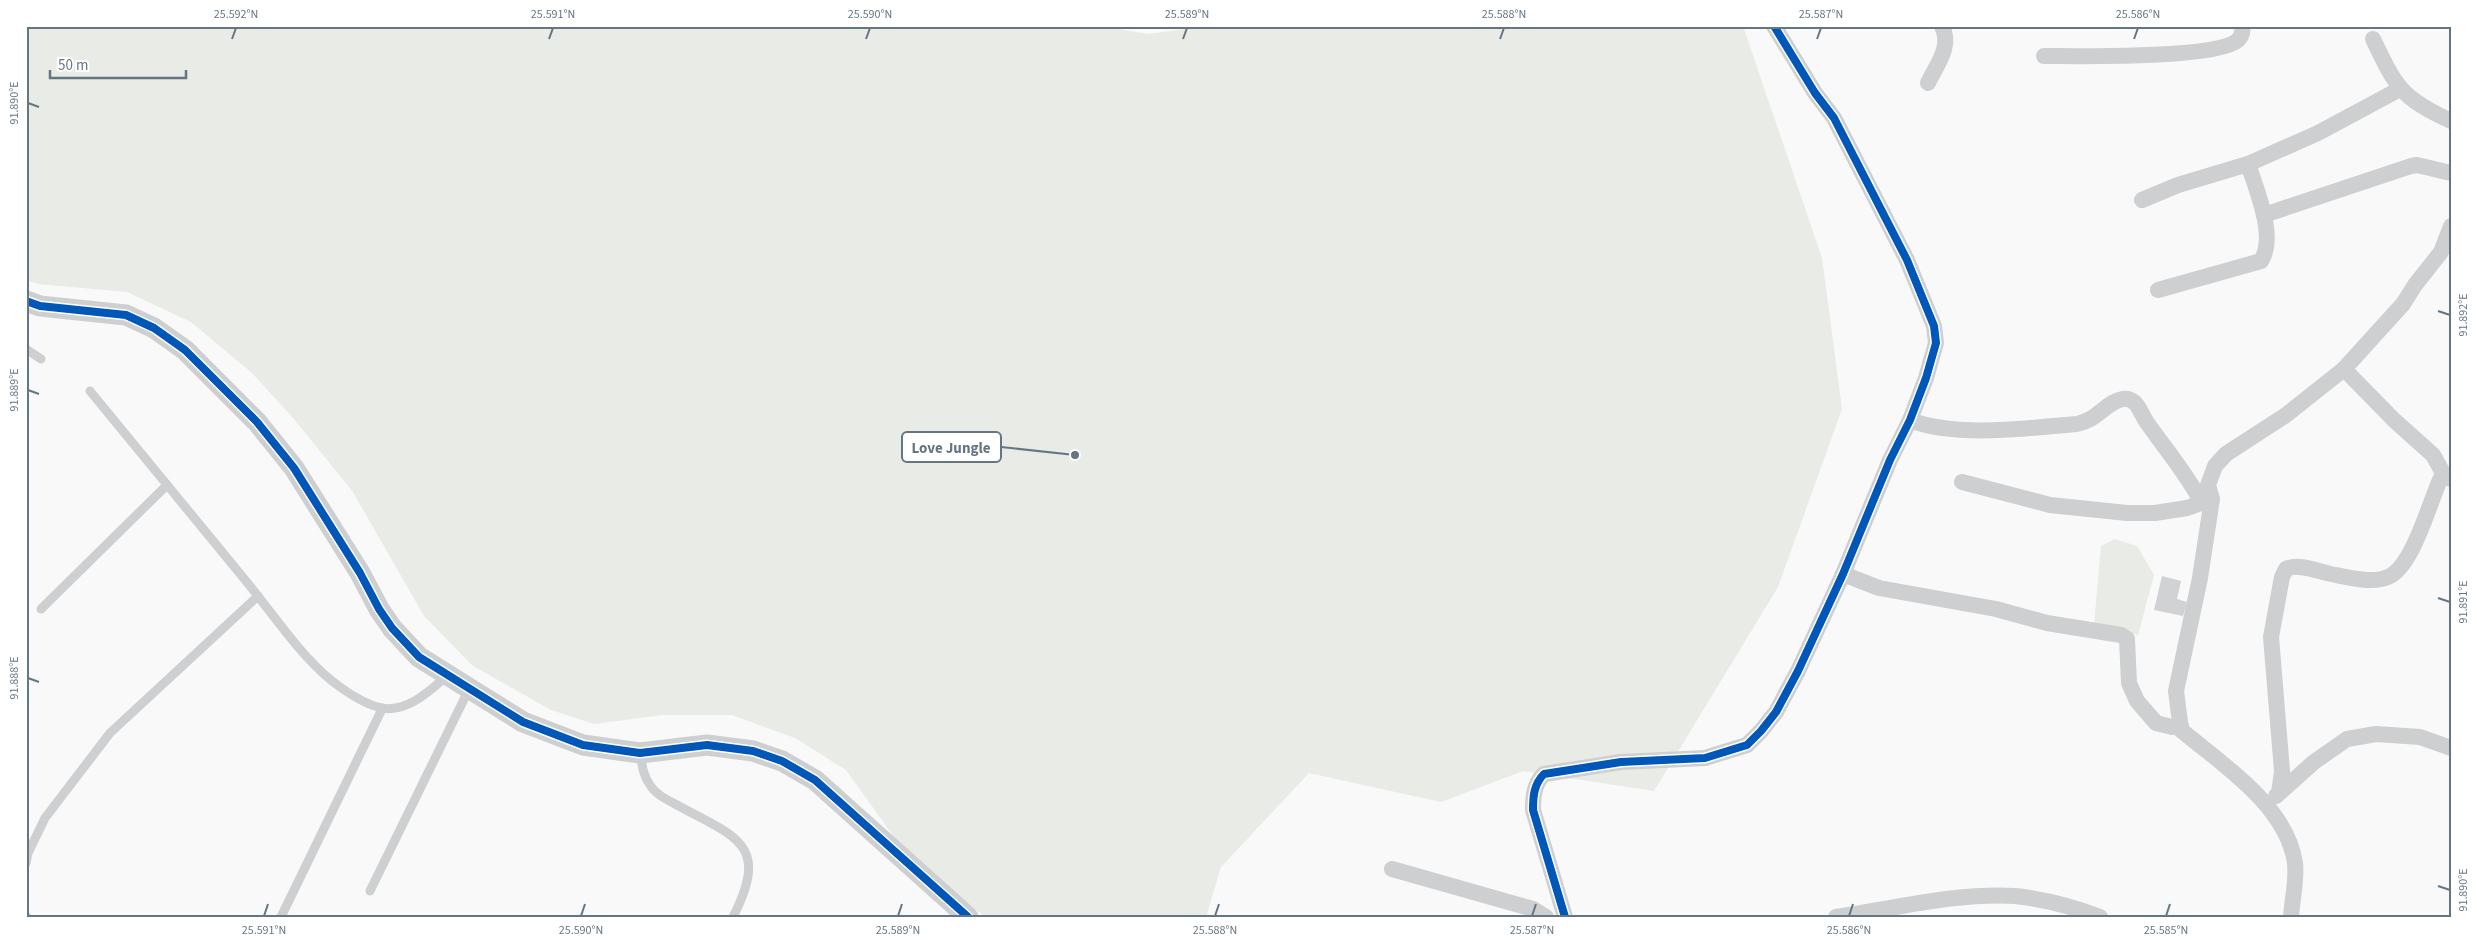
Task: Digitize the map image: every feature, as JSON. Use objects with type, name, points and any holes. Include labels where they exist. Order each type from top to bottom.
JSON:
[{"type":"street","points":[[1564,917],[1533,810],[1533,799],[1538,780],[1544,774],[1621,762],[1705,758],[1728,753],[1747,745],[1776,712],[1798,671],[1843,574],[1890,460],[1910,420],[1926,378],[1936,343],[1934,326],[1908,260],[1834,118],[1815,93],[1774,26]]},
{"type":"street","points":[[1928,83],[1946,48],[1947,36],[1942,26]]},
{"type":"street","points":[[2044,56],[2100,56],[2200,51],[2228,46],[2238,41],[2242,34],[2242,26]]},
{"type":"street","points":[[2373,39],[2400,89],[2425,109],[2451,121]]},
{"type":"street","points":[[2142,200],[2178,185],[2248,164],[2294,145],[2400,89]]},
{"type":"street","points":[[2158,290],[2261,261],[2266,254],[2264,214],[2248,164]]},
{"type":"street","points":[[2264,214],[2417,165],[2451,173],[2451,187]]},
{"type":"street","points":[[2291,917],[2295,865],[2274,799],[2182,730],[2181,726],[2176,691],[2200,578],[2208,485],[2214,466],[2226,454],[2286,415],[2344,369],[2403,304],[2414,286],[2441,252],[2451,226]]},
{"type":"street","points":[[26,301],[40,306],[126,315],[154,328],[185,350],[257,422],[294,468],[355,564],[379,609],[392,628],[419,657],[448,676],[523,722],[583,745],[640,753],[708,746],[753,751],[782,761],[815,780],[968,917]]},
{"type":"street","points":[[2274,799],[2282,771],[2271,637],[2282,577],[2286,569],[2296,567],[2349,577],[2387,577],[2395,572],[2418,540],[2432,496],[2447,476],[2433,455],[2400,426],[2344,369]]},
{"type":"street","points":[[1910,420],[1929,427],[1994,430],[2077,424],[2088,422],[2121,399],[2126,398],[2136,403],[2146,423],[2207,501]]},
{"type":"street","points":[[1962,482],[2050,505],[2127,513],[2155,513],[2207,501]]},
{"type":"street","points":[[1843,574],[1879,588],[1996,609],[2047,623],[2121,635],[2127,639],[2129,683],[2137,702],[2156,723],[2172,727],[2181,726]]},
{"type":"street","points":[[2274,799],[2314,762],[2347,739],[2376,734],[2420,737],[2451,748]]},
{"type":"street","points":[[1392,869],[1533,909],[1546,917]]},
{"type":"street","points":[[1836,917],[1930,902],[2014,896],[2083,910],[2100,917]]},
{"type":"lane","points":[[26,349],[41,360]]},
{"type":"lane","points":[[90,391],[258,596],[316,665],[333,681],[354,696],[382,709],[400,706],[422,697],[448,676]]},
{"type":"lane","points":[[41,609],[167,485]]},
{"type":"lane","points":[[26,863],[28,853],[45,818],[110,733],[258,596]]},
{"type":"lane","points":[[370,891],[469,689]]},
{"type":"lane","points":[[281,917],[382,709]]},
{"type":"lane","points":[[640,753],[643,772],[650,786],[662,797],[733,836],[746,851],[749,870],[743,897],[733,917]]},
{"type":"shaded area","points":[[26,26],[1101,26],[1148,34],[1210,26],[1743,26],[1822,258],[1842,409],[1778,587],[1654,791],[1523,771],[1441,802],[1309,773],[1221,867],[1206,917],[985,917],[904,851],[846,770],[795,738],[732,715],[663,715],[594,724],[551,710],[473,666],[424,616],[353,492],[294,419],[252,373],[191,322],[127,292],[38,284],[26,280]]},
{"type":"shaded area","points":[[2115,539],[2137,546],[2154,575],[2138,635],[2094,625],[2101,546]]},
{"type":"building","points":[[2162,576],[2181,581],[2177,599],[2187,602],[2183,616],[2154,610]]},
{"type":"cycle path","points":[[1565,917],[1533,810],[1533,800],[1538,782],[1544,774],[1621,762],[1705,758],[1747,745],[1761,731],[1776,712],[1798,671],[1843,574],[1890,460],[1910,420],[1926,378],[1936,343],[1934,326],[1907,260],[1834,118],[1815,93],[1774,26]]},
{"type":"cycle path","points":[[26,301],[40,306],[126,315],[154,328],[185,350],[257,422],[294,468],[360,573],[379,609],[392,628],[419,657],[523,722],[583,745],[640,753],[707,745],[753,751],[782,761],[815,780],[968,917]]},
{"type":"place","name":"Love Jungle","points":[[1075,455]]}]
